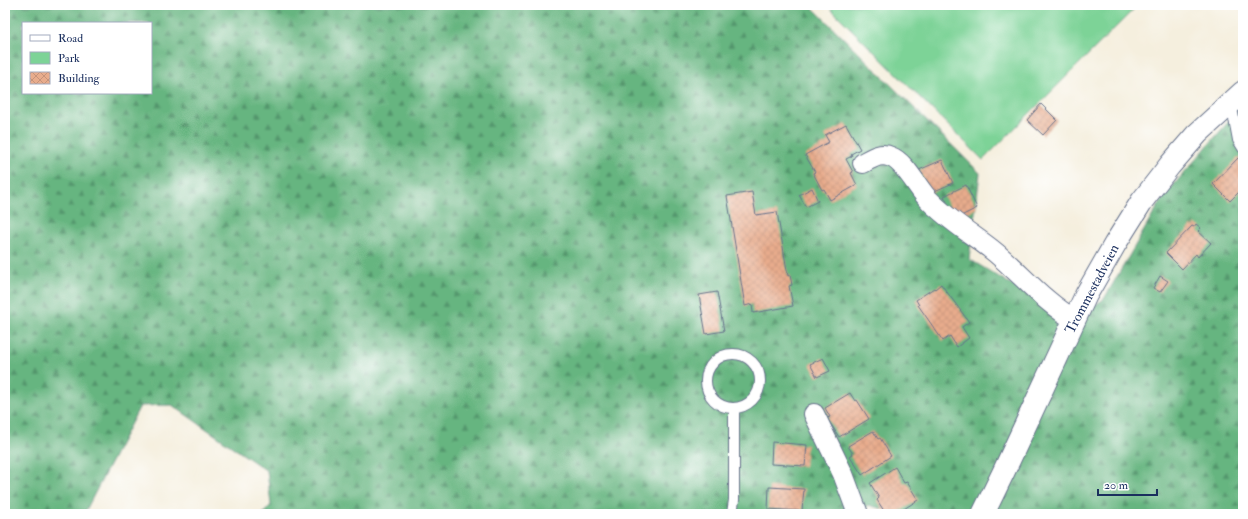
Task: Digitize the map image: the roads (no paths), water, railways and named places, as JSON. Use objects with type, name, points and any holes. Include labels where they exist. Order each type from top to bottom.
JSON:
[{"type":"main road","name":"Trommestadveien","points":[[983,514],[1086,295],[1115,244],[1142,201],[1170,165],[1197,134],[1237,97]]},
{"type":"street","points":[[863,163],[883,154],[900,162],[928,199],[948,218],[996,253],[1061,312],[1075,320]]},
{"type":"street","points":[[814,414],[843,474],[858,514]]},
{"type":"lane","points":[[1237,97],[1238,140],[1243,148]]},
{"type":"lane","points":[[725,354],[744,356],[757,368],[760,376],[760,386],[757,394],[751,401],[743,406],[734,408],[725,407],[717,403],[711,397],[707,389],[707,372],[711,364],[725,354]]},
{"type":"lane","points":[[732,514],[734,500],[734,408]]}]
